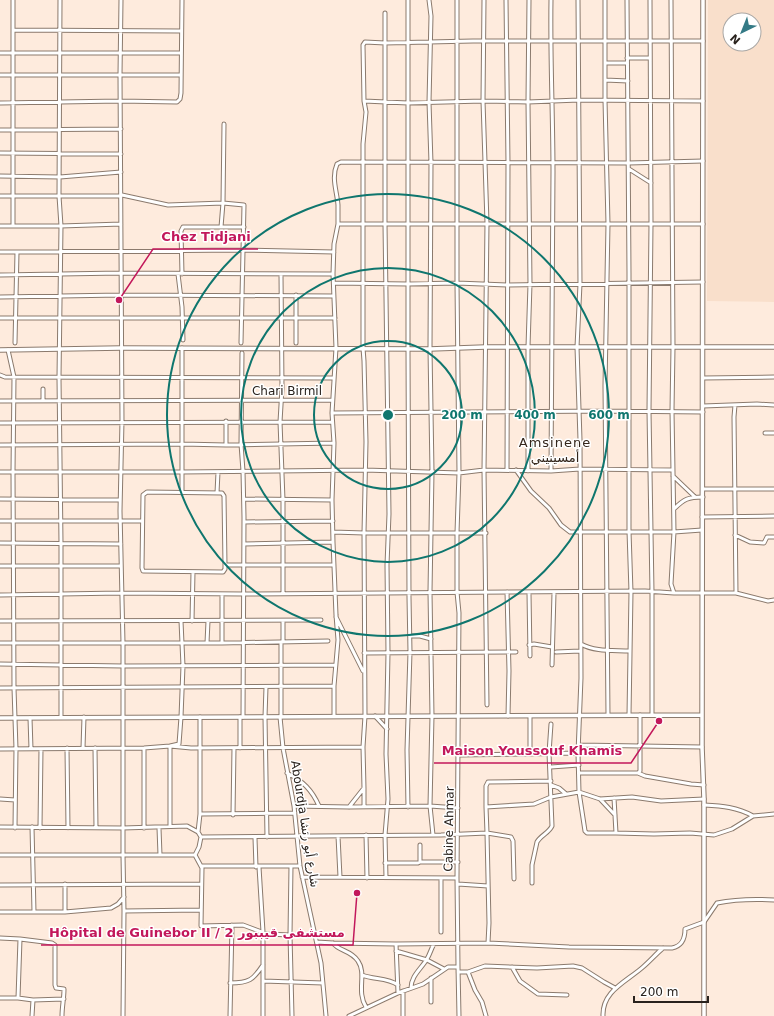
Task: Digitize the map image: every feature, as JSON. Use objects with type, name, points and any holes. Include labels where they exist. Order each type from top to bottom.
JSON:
[{"type":"street","points":[[13,0],[13,226]]},
{"type":"street","points":[[60,0],[61,296],[59,422],[62,621],[61,718]]},
{"type":"street","points":[[121,0],[120,101],[122,421],[120,521],[123,643],[123,1016]]},
{"type":"street","points":[[0,103],[120,101],[177,102],[180,99],[182,0]]},
{"type":"street","points":[[408,0],[407,224],[410,636],[407,750],[408,806]]},
{"type":"street","points":[[429,0],[431,42],[429,102],[431,163],[430,349],[432,472],[430,592],[432,716],[430,806],[433,835]]},
{"type":"street","name":"Cabine Ahmar","points":[[457,0],[457,283],[459,412],[457,533],[457,592],[459,613],[457,878],[459,1016]]},
{"type":"street","points":[[484,0],[483,101],[487,224],[484,470],[487,705]]},
{"type":"street","points":[[506,0],[508,163],[506,470]]},
{"type":"street","points":[[528,0],[530,224],[528,471]]},
{"type":"street","points":[[551,471],[553,101],[550,41],[552,0]]},
{"type":"street","points":[[578,0],[580,284],[577,347],[581,593],[581,678],[578,753],[579,792],[585,831],[587,833],[714,835],[732,830],[753,816],[774,814]]},
{"type":"street","points":[[605,0],[605,100],[608,224],[606,347],[608,715]]},
{"type":"street","points":[[627,0],[629,164],[629,715]]},
{"type":"street","points":[[650,0],[651,347],[649,411],[651,471],[652,715]]},
{"type":"street","points":[[671,0],[673,224],[672,411],[674,510],[671,584],[674,593]]},
{"type":"street","points":[[703,0],[702,747],[704,785],[704,1016]]},
{"type":"street","points":[[385,13],[385,284],[388,471],[387,807],[385,835],[386,878]]},
{"type":"street","points":[[13,30],[181,31]]},
{"type":"street","points":[[364,807],[365,412],[362,223],[363,144],[366,112],[364,101],[363,45],[365,42],[407,43],[579,40],[671,42],[703,41]]},
{"type":"street","points":[[0,53],[180,53]]},
{"type":"street","points":[[627,58],[650,58]]},
{"type":"street","points":[[606,63],[627,63]]},
{"type":"street","points":[[0,75],[181,75]]},
{"type":"street","points":[[605,80],[628,81]]},
{"type":"street","points":[[364,101],[408,103],[579,100],[703,102]]},
{"type":"street","points":[[221,227],[223,203],[224,124]]},
{"type":"street","points":[[0,130],[121,128]]},
{"type":"street","points":[[0,152],[121,154]]},
{"type":"street","points":[[334,716],[334,686],[338,640],[333,542],[332,500],[334,443],[332,400],[336,348],[333,274],[338,224],[338,204],[334,181],[337,164],[341,162],[553,162],[629,164],[703,161]]},
{"type":"street","points":[[629,168],[651,183]]},
{"type":"street","points":[[0,176],[60,177],[121,172]]},
{"type":"street","points":[[0,196],[121,196],[168,205],[223,203],[244,205],[241,343]]},
{"type":"street","points":[[0,226],[121,224]]},
{"type":"street","points":[[338,224],[703,224]]},
{"type":"street","points":[[183,340],[180,274],[182,251],[181,231],[183,227],[244,227]]},
{"type":"street","points":[[0,252],[242,250],[334,252]]},
{"type":"street","points":[[15,343],[15,275],[17,252]]},
{"type":"street","points":[[0,275],[121,273],[333,274]]},
{"type":"street","points":[[281,274],[282,400],[280,422],[283,500],[283,593]]},
{"type":"street","points":[[334,283],[457,283],[507,285],[703,282]]},
{"type":"street","points":[[0,297],[121,295],[334,296]]},
{"type":"street","points":[[296,296],[296,342]]},
{"type":"street","points":[[0,318],[335,318]]},
{"type":"street","points":[[0,350],[121,348],[430,349],[485,347],[774,347]]},
{"type":"street","points":[[182,348],[182,493]]},
{"type":"street","points":[[8,350],[14,377],[15,401],[13,422],[14,688],[16,749],[15,828]]},
{"type":"street","points":[[240,748],[244,687],[245,621],[244,471],[241,444],[242,353]]},
{"type":"street","points":[[0,375],[5,377],[59,378],[334,378]]},
{"type":"street","points":[[703,378],[774,377]]},
{"type":"street","points":[[43,389],[43,401]]},
{"type":"street","name":"Chari Birmil","points":[[0,401],[332,400]]},
{"type":"street","points":[[703,406],[735,404],[774,405]]},
{"type":"street","points":[[735,404],[736,592]]},
{"type":"street","points":[[332,413],[485,411],[702,412]]},
{"type":"street","points":[[0,423],[122,421],[332,422]]},
{"type":"street","points":[[226,422],[226,445]]},
{"type":"street","points":[[765,433],[774,433]]},
{"type":"street","points":[[0,445],[226,445],[334,443]]},
{"type":"street","points":[[0,472],[365,470],[459,473],[484,470],[673,470]]},
{"type":"street","points":[[516,470],[531,491],[549,508],[561,525],[570,532],[674,532],[702,530]]},
{"type":"street","points":[[217,493],[218,472]]},
{"type":"street","points":[[673,476],[695,497]]},
{"type":"street","points":[[702,489],[774,489]]},
{"type":"street","points":[[144,493],[217,493],[222,493],[224,496],[225,569],[220,572],[143,571],[142,521],[144,493]]},
{"type":"street","points":[[674,510],[683,500],[702,497]]},
{"type":"street","points":[[0,499],[120,500]]},
{"type":"street","points":[[244,499],[332,500]]},
{"type":"street","points":[[702,517],[774,516]]},
{"type":"street","points":[[0,522],[142,521]]},
{"type":"street","points":[[244,522],[333,521]]},
{"type":"street","points":[[333,532],[486,533]]},
{"type":"street","points":[[735,535],[750,542],[764,544],[767,537],[774,537]]},
{"type":"street","points":[[244,544],[333,542]]},
{"type":"street","points":[[0,543],[121,544]]},
{"type":"street","points":[[225,565],[334,565]]},
{"type":"street","points":[[0,566],[121,566]]},
{"type":"street","points":[[192,621],[193,572]]},
{"type":"street","points":[[0,595],[121,592],[222,594],[335,592],[512,593]]},
{"type":"street","points":[[486,592],[736,592],[768,601],[774,600]]},
{"type":"street","points":[[508,592],[508,716]]},
{"type":"street","points":[[529,593],[530,656]]},
{"type":"street","points":[[552,665],[554,593]]},
{"type":"street","points":[[222,594],[222,643]]},
{"type":"street","points":[[336,616],[365,676]]},
{"type":"street","points":[[0,621],[321,620]]},
{"type":"street","points":[[0,749],[144,748],[179,744],[183,666],[181,621]]},
{"type":"street","points":[[207,643],[208,621]]},
{"type":"street","name":"Abourdja شارع أبو رتشا","points":[[283,621],[280,717],[283,748],[294,806],[300,866],[316,942],[322,963],[326,1016]]},
{"type":"street","points":[[410,636],[420,636],[431,639]]},
{"type":"street","points":[[0,642],[222,643],[328,641]]},
{"type":"street","points":[[529,645],[534,644],[552,646]]},
{"type":"street","points":[[580,644],[597,650],[607,649],[630,651]]},
{"type":"street","points":[[556,652],[580,651]]},
{"type":"street","points":[[364,653],[516,652]]},
{"type":"street","points":[[0,664],[123,666],[282,664],[336,665]]},
{"type":"street","points":[[0,688],[122,686],[334,686]]},
{"type":"street","points":[[266,687],[267,837]]},
{"type":"street","points":[[638,773],[641,769],[639,747],[640,715]]},
{"type":"street","points":[[0,718],[702,715]]},
{"type":"street","points":[[375,716],[387,729]]},
{"type":"street","points":[[530,716],[530,753]]},
{"type":"street","points":[[83,748],[84,717]]},
{"type":"street","points":[[198,832],[200,814],[200,717]]},
{"type":"street","points":[[30,718],[31,749]]},
{"type":"street","points":[[532,883],[534,852],[539,839],[551,828],[549,753],[551,724]]},
{"type":"street","points":[[579,745],[702,747]]},
{"type":"street","points":[[170,746],[200,748],[363,747]]},
{"type":"street","points":[[170,746],[170,826]]},
{"type":"street","points":[[40,748],[40,828]]},
{"type":"street","points":[[67,748],[68,828]]},
{"type":"street","points":[[94,748],[96,828]]},
{"type":"street","points":[[144,748],[144,828]]},
{"type":"street","points":[[233,815],[234,748]]},
{"type":"street","points":[[459,755],[578,753]]},
{"type":"street","points":[[551,767],[579,765]]},
{"type":"street","points":[[288,773],[310,789],[319,806]]},
{"type":"street","points":[[579,773],[638,773],[645,776],[704,785]]},
{"type":"street","points":[[488,943],[489,923],[486,786],[488,782],[551,783],[566,794]]},
{"type":"street","points":[[349,807],[364,788]]},
{"type":"street","points":[[486,807],[534,804],[551,797],[579,792],[600,799],[632,797],[661,802],[704,799]]},
{"type":"street","points":[[614,798],[616,833]]},
{"type":"street","points":[[0,799],[15,800]]},
{"type":"street","points":[[600,799],[615,815]]},
{"type":"street","points":[[704,805],[728,806],[744,811],[753,816]]},
{"type":"street","points":[[294,806],[430,806],[458,808]]},
{"type":"street","points":[[200,814],[233,815],[295,813]]},
{"type":"street","points":[[0,827],[159,828],[170,826],[187,826],[198,832],[201,837],[199,847],[195,855]]},
{"type":"street","points":[[32,827],[34,912]]},
{"type":"street","points":[[159,828],[160,855]]},
{"type":"street","points":[[201,837],[255,838],[487,833],[511,837],[514,842],[514,879]]},
{"type":"street","points":[[366,835],[367,878]]},
{"type":"street","points":[[338,836],[340,877]]},
{"type":"street","points":[[255,838],[263,932],[263,1016]]},
{"type":"street","points":[[420,845],[420,862]]},
{"type":"street","points":[[0,855],[195,855]]},
{"type":"street","points":[[195,855],[201,866],[200,923],[203,926],[247,926],[270,934],[290,935]]},
{"type":"street","points":[[385,863],[458,862]]},
{"type":"street","points":[[201,866],[300,866]]},
{"type":"street","points":[[291,866],[290,935],[292,1016]]},
{"type":"street","points":[[302,877],[457,878]]},
{"type":"street","points":[[441,878],[441,932]]},
{"type":"street","points":[[0,884],[201,884]]},
{"type":"street","points":[[65,884],[65,912]]},
{"type":"street","points":[[458,884],[488,886]]},
{"type":"street","points":[[0,912],[65,912],[112,908],[124,897]]},
{"type":"street","points":[[316,942],[396,944],[488,943],[569,947],[676,947],[685,937],[685,929],[704,922],[717,903],[733,900],[774,900]]},
{"type":"street","points":[[124,911],[200,910]]},
{"type":"street","points":[[230,1016],[232,925]]},
{"type":"street","points":[[0,938],[52,943],[55,945],[55,985],[56,988],[64,989],[62,1016]]},
{"type":"street","points":[[18,998],[20,939]]},
{"type":"street","points":[[333,943],[336,947],[348,951],[359,962],[362,975],[362,1002],[366,1007]]},
{"type":"street","points":[[396,944],[398,993]]},
{"type":"street","points":[[411,988],[411,983],[427,960],[434,944]]},
{"type":"street","points":[[603,1016],[603,1009],[607,997],[615,988],[643,967],[663,948]]},
{"type":"street","points":[[396,951],[427,960],[444,969]]},
{"type":"street","points":[[230,983],[243,983],[252,979],[263,964]]},
{"type":"street","points":[[458,972],[468,972],[485,966],[537,968],[573,966],[582,968],[615,988]]},
{"type":"street","points":[[349,1016],[398,993],[423,984],[444,969],[458,967]]},
{"type":"street","points":[[512,967],[520,981],[538,994],[567,995]]},
{"type":"street","points":[[468,972],[475,990],[482,1002],[486,1016]]},
{"type":"street","points":[[362,975],[369,978],[390,980],[398,985]]},
{"type":"street","points":[[431,978],[431,1002]]},
{"type":"street","points":[[263,981],[323,983]]},
{"type":"street","points":[[403,991],[403,1016]]},
{"type":"street","points":[[0,998],[33,1000],[64,999]]},
{"type":"street","points":[[32,1016],[33,1000]]},
{"type":"shaded area","points":[[708,0],[774,0],[774,302],[707,301]]},
{"type":"place","name":"Chez Tidjani","points":[[119,300]]},
{"type":"place","name":"Maison Youssouf Khamis","points":[[659,721]]},
{"type":"place","name":"Hôpital de Guinebor II / مستشفى قيببور 2","points":[[357,893]]},
{"type":"district","name":"Amsinene أمسينيني","points":[[555,450]]}]
